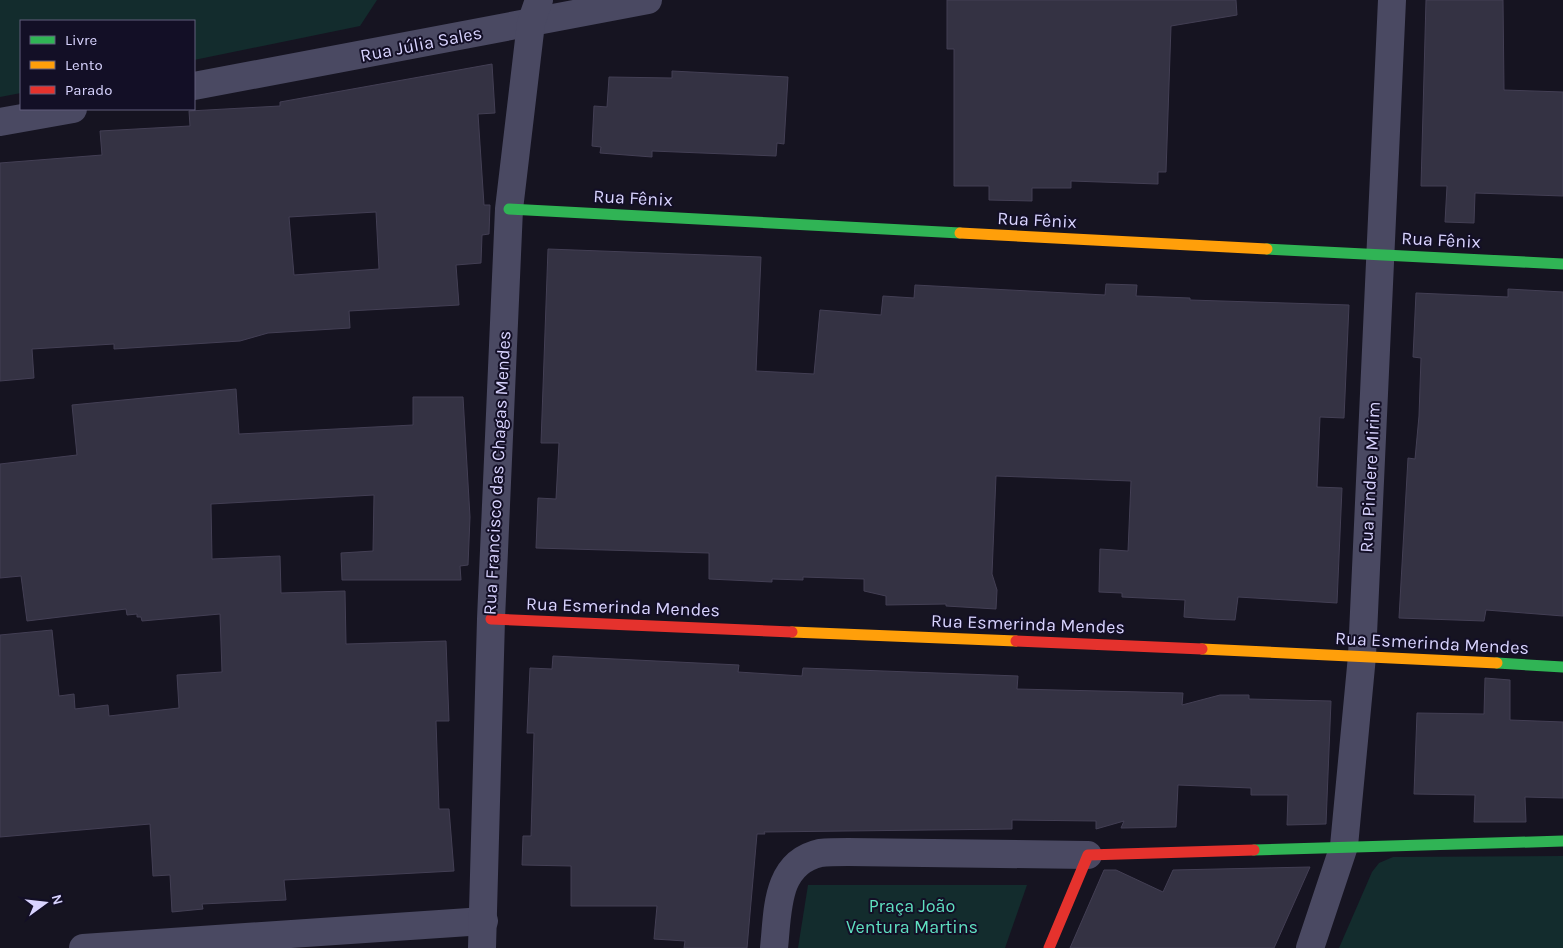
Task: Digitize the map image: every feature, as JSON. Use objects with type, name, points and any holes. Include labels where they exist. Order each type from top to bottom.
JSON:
[{"type":"street","name":"Rua Júlia Sales","points":[[195,86],[535,12],[648,0]]},
{"type":"street","name":"Rua Pindere Mirim","points":[[1310,948],[1344,846],[1362,656],[1392,0]]},
{"type":"street","name":"Rua Francisco das Chagas Mendes","points":[[482,948],[491,619],[509,209],[535,12]]},
{"type":"street","points":[[0,122],[67,110]]},
{"type":"street","name":"Rua Fênix","points":[[509,209],[1563,264]]},
{"type":"street","name":"Rua Esmerinda Mendes","points":[[491,619],[1362,656],[1563,667]]},
{"type":"street","points":[[774,948],[781,886],[790,871],[819,854],[848,852],[1088,855],[1563,841]]},
{"type":"street","points":[[1049,948],[1088,855]]},
{"type":"street","points":[[83,948],[484,921]]},
{"type":"green space","points":[[0,0],[377,0],[360,26],[195,60],[195,20],[20,20],[20,93],[0,97]]},
{"type":"green space","points":[[1563,856],[1563,948],[1339,948],[1372,872],[1379,863],[1393,857]]},
{"type":"green space","name":"Praça João Ventura Martins","points":[[808,885],[1027,885],[1005,948],[798,948]]},
{"type":"building","points":[[947,0],[1236,0],[1237,15],[1171,26],[1166,172],[1158,172],[1158,184],[1071,181],[1071,188],[1032,188],[1032,201],[989,200],[989,186],[954,186],[954,49],[947,49]]},
{"type":"building","points":[[1426,0],[1503,0],[1504,90],[1563,92],[1563,196],[1475,193],[1474,223],[1445,222],[1447,186],[1421,186]]},
{"type":"building","points":[[492,64],[495,113],[478,114],[484,205],[490,205],[489,234],[482,235],[481,263],[456,265],[459,305],[349,311],[350,328],[268,333],[240,341],[114,349],[114,344],[32,349],[34,378],[0,381],[0,163],[102,155],[100,131],[190,126],[189,111],[280,106],[280,102]],"holes":[[[376,212],[379,269],[294,275],[289,217]]]},
{"type":"building","points":[[672,71],[788,77],[784,144],[777,143],[776,156],[652,151],[652,157],[600,153],[601,147],[592,146],[594,106],[607,107],[609,77],[672,78]]},
{"type":"building","points":[[548,249],[761,257],[756,371],[814,374],[820,310],[881,315],[883,296],[914,298],[915,285],[1105,295],[1106,284],[1137,285],[1136,296],[1190,298],[1190,300],[1349,305],[1344,418],[1320,417],[1317,487],[1342,488],[1337,603],[1238,597],[1235,620],[1209,619],[1184,617],[1185,600],[1122,597],[1122,593],[1099,592],[1100,549],[1128,551],[1131,481],[996,476],[992,574],[997,590],[996,609],[946,606],[946,604],[886,605],[886,596],[864,591],[864,579],[803,577],[803,580],[772,579],[772,582],[709,579],[709,553],[536,548],[538,498],[556,499],[559,443],[541,443]]},
{"type":"building","points":[[1508,289],[1563,292],[1563,616],[1486,610],[1484,621],[1399,618],[1408,458],[1415,459],[1419,416],[1421,358],[1413,357],[1416,293],[1508,297]]},
{"type":"building","points":[[236,389],[239,434],[413,425],[413,397],[463,397],[470,517],[468,565],[460,566],[461,580],[342,580],[341,553],[373,551],[374,495],[211,504],[212,559],[280,556],[281,593],[345,591],[346,644],[446,641],[449,721],[436,721],[439,809],[449,809],[454,871],[284,880],[286,900],[202,904],[203,909],[172,912],[170,875],[153,876],[150,824],[0,837],[0,635],[52,630],[59,696],[74,694],[75,709],[108,705],[109,716],[179,708],[177,675],[222,672],[220,614],[142,621],[141,617],[137,617],[137,614],[127,615],[126,609],[27,621],[21,576],[0,578],[0,464],[77,455],[72,405]]},
{"type":"building","points":[[553,656],[739,665],[738,672],[802,676],[803,668],[1018,676],[1017,689],[1183,693],[1182,705],[1220,695],[1249,695],[1249,699],[1331,701],[1326,824],[1287,825],[1288,795],[1251,795],[1251,788],[1178,785],[1176,827],[1121,828],[1124,821],[1096,829],[1096,821],[1012,820],[1012,829],[764,832],[765,834],[757,834],[747,948],[684,948],[685,941],[654,939],[657,906],[571,906],[571,866],[522,865],[523,836],[531,836],[534,733],[527,733],[530,668],[552,669]]},
{"type":"building","points":[[1485,678],[1510,680],[1510,720],[1563,722],[1563,798],[1525,797],[1526,822],[1474,822],[1475,795],[1414,794],[1417,713],[1484,714]]},
{"type":"building","points":[[1310,867],[1274,948],[1070,948],[1104,870],[1116,870],[1163,892],[1173,870]]},
{"type":"traffic: fast","points":[[509,209],[960,233]]},
{"type":"traffic: fast","points":[[1267,249],[1563,264]]},
{"type":"traffic: fast","points":[[1497,663],[1563,667]]},
{"type":"traffic: fast","points":[[1254,850],[1563,841]]},
{"type":"traffic: slow","points":[[960,233],[1267,249]]},
{"type":"traffic: slow","points":[[792,632],[1016,641]]},
{"type":"traffic: slow","points":[[1202,649],[1497,663]]},
{"type":"traffic: jam","points":[[491,619],[792,632]]},
{"type":"traffic: jam","points":[[1016,641],[1202,649]]},
{"type":"traffic: jam","points":[[1049,948],[1088,855],[1254,850]]}]
